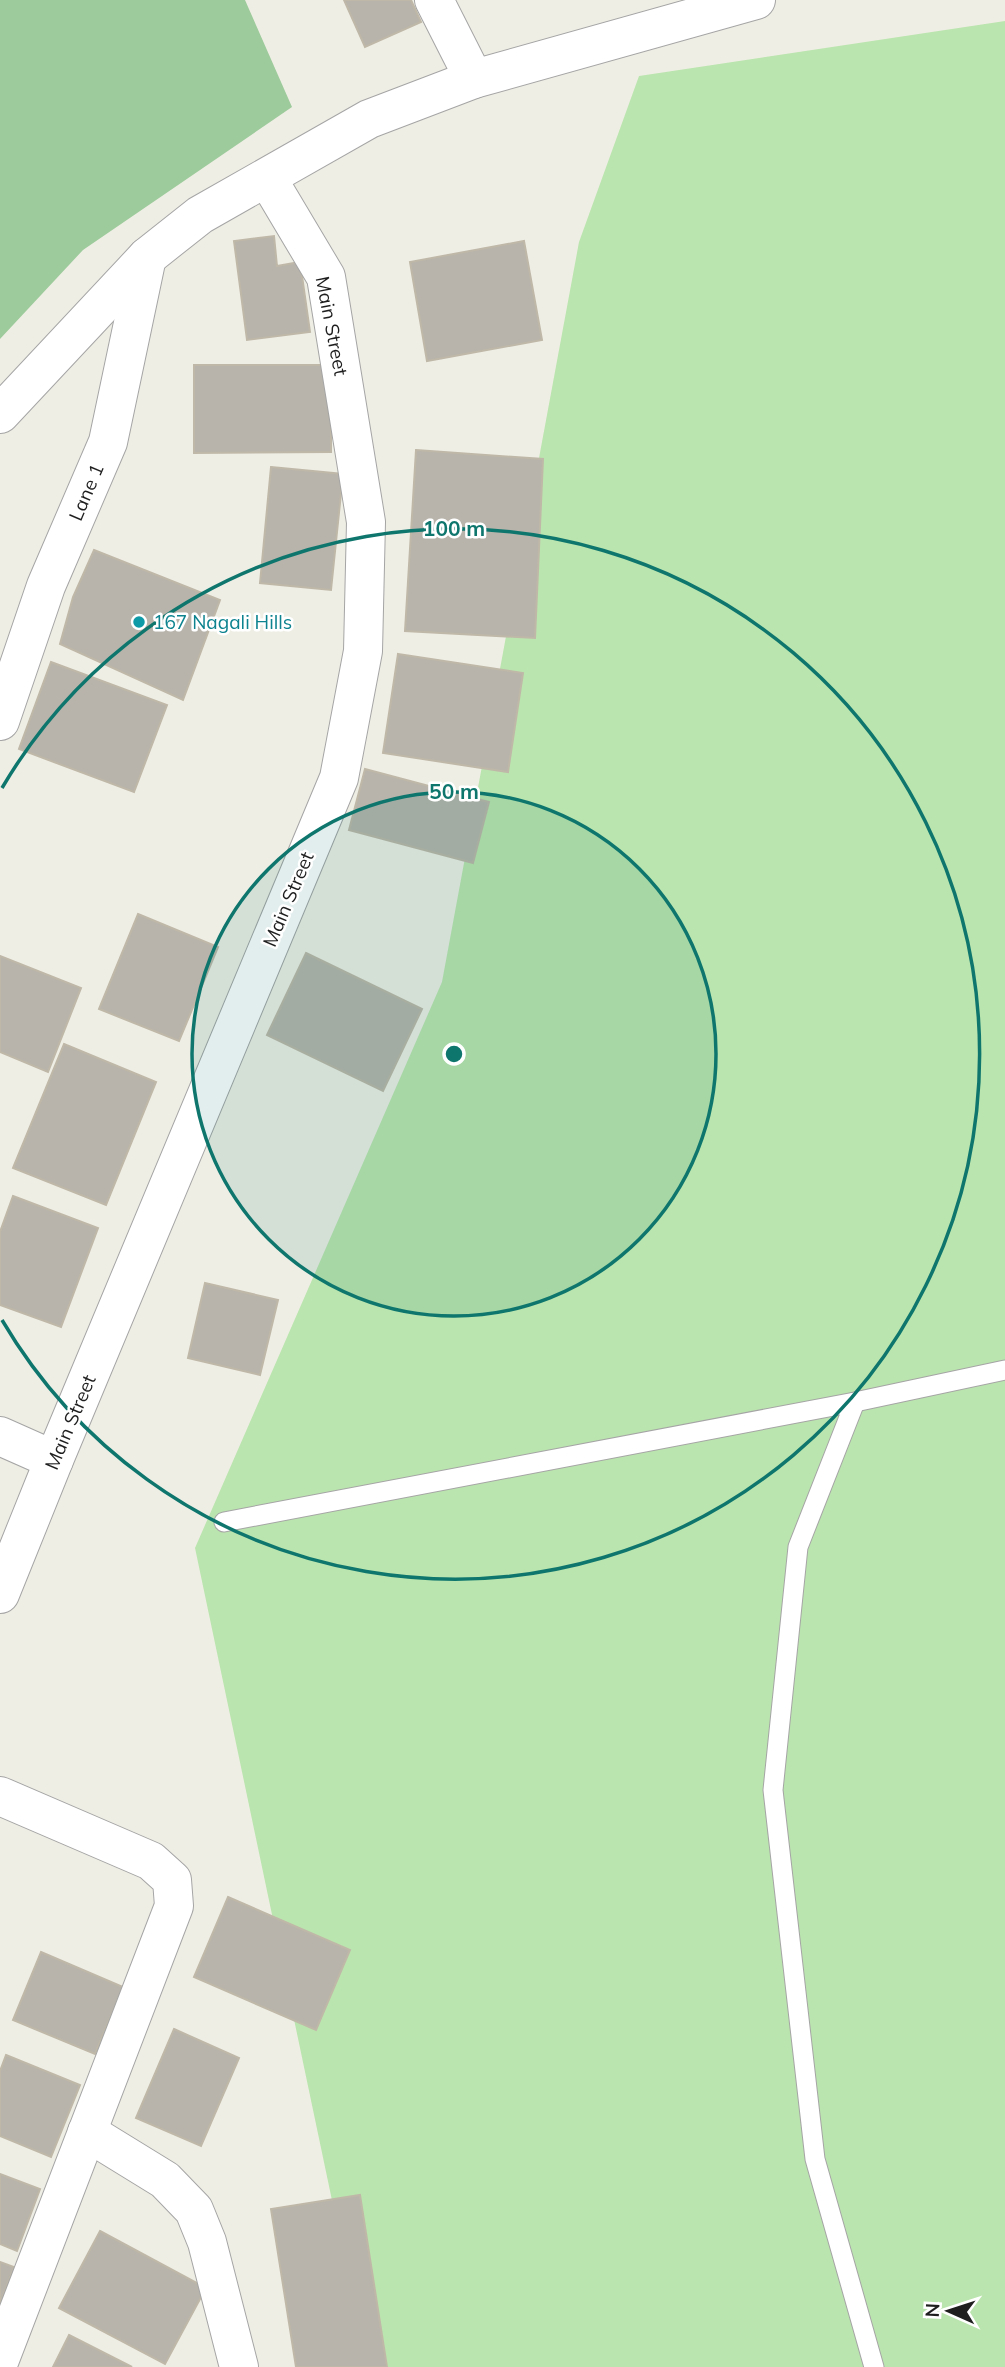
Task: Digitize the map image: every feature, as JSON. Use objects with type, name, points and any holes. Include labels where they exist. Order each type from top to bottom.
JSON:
[{"type":"street","points":[[434,0],[474,79]]},
{"type":"street","points":[[0,414],[147,257],[200,215],[369,119],[474,79],[756,0]]},
{"type":"street","name":"Main Street","points":[[0,1594],[339,778],[363,651],[366,522],[326,277],[267,178]]},
{"type":"street","name":"Lane 1","points":[[0,721],[46,586],[108,442],[147,257]]},
{"type":"street","points":[[0,1436],[54,1460]]},
{"type":"street","points":[[0,1796],[151,1861],[172,1880],[174,1906],[0,2359]]},
{"type":"street","points":[[87,2132],[165,2180],[194,2210],[207,2242],[239,2367]]},
{"type":"lane","points":[[224,1521],[855,1402],[1005,1370]]},
{"type":"lane","points":[[855,1402],[798,1546],[773,1790],[815,2159],[874,2367]]},
{"type":"green space","points":[[0,0],[245,0],[292,107],[83,250],[0,339]]},
{"type":"green space","points":[[1005,21],[1005,2367],[367,2367],[195,1548],[442,982],[579,242],[639,76]]},
{"type":"building","points":[[344,0],[411,0],[421,22],[365,47]]},
{"type":"building","points":[[274,236],[277,266],[300,262],[310,332],[247,340],[234,241]]},
{"type":"building","points":[[524,241],[542,340],[427,361],[410,262]]},
{"type":"building","points":[[194,365],[331,365],[331,452],[194,453]]},
{"type":"building","points":[[416,450],[543,459],[535,638],[405,631]]},
{"type":"building","points":[[271,467],[343,474],[331,590],[260,583]]},
{"type":"building","name":"167 Nagali Hills","points":[[94,550],[220,600],[183,700],[60,644],[73,597]]},
{"type":"building","points":[[398,654],[523,673],[508,772],[383,753]]},
{"type":"building","points":[[51,662],[167,705],[134,792],[19,749]]},
{"type":"building","points":[[365,769],[489,802],[473,863],[349,830]]},
{"type":"building","points":[[138,914],[218,947],[179,1041],[99,1009]]},
{"type":"building","points":[[306,953],[422,1009],[383,1091],[267,1035]]},
{"type":"building","points":[[0,956],[81,988],[48,1072],[0,1052]]},
{"type":"building","points":[[64,1044],[156,1082],[106,1205],[13,1168]]},
{"type":"building","points":[[13,1196],[98,1228],[61,1327],[0,1305],[0,1232]]},
{"type":"building","points":[[205,1283],[278,1300],[260,1375],[188,1358]]},
{"type":"building","points":[[228,1897],[350,1950],[316,2030],[194,1977]]},
{"type":"building","points":[[41,1952],[123,1987],[95,2054],[13,2020]]},
{"type":"building","points":[[174,2029],[239,2058],[201,2146],[136,2118]]},
{"type":"building","points":[[6,2055],[80,2085],[51,2157],[0,2136],[0,2071]]},
{"type":"building","points":[[0,2174],[40,2189],[17,2251],[0,2244]]},
{"type":"building","points":[[360,2195],[387,2367],[296,2367],[271,2209]]},
{"type":"building","points":[[100,2231],[206,2288],[165,2364],[59,2308]]},
{"type":"building","points":[[0,2262],[14,2267],[0,2304]]},
{"type":"building","points":[[69,2335],[132,2367],[53,2367]]},
{"type":"place","name":"167 Nagali Hills","points":[[139,622]]}]
